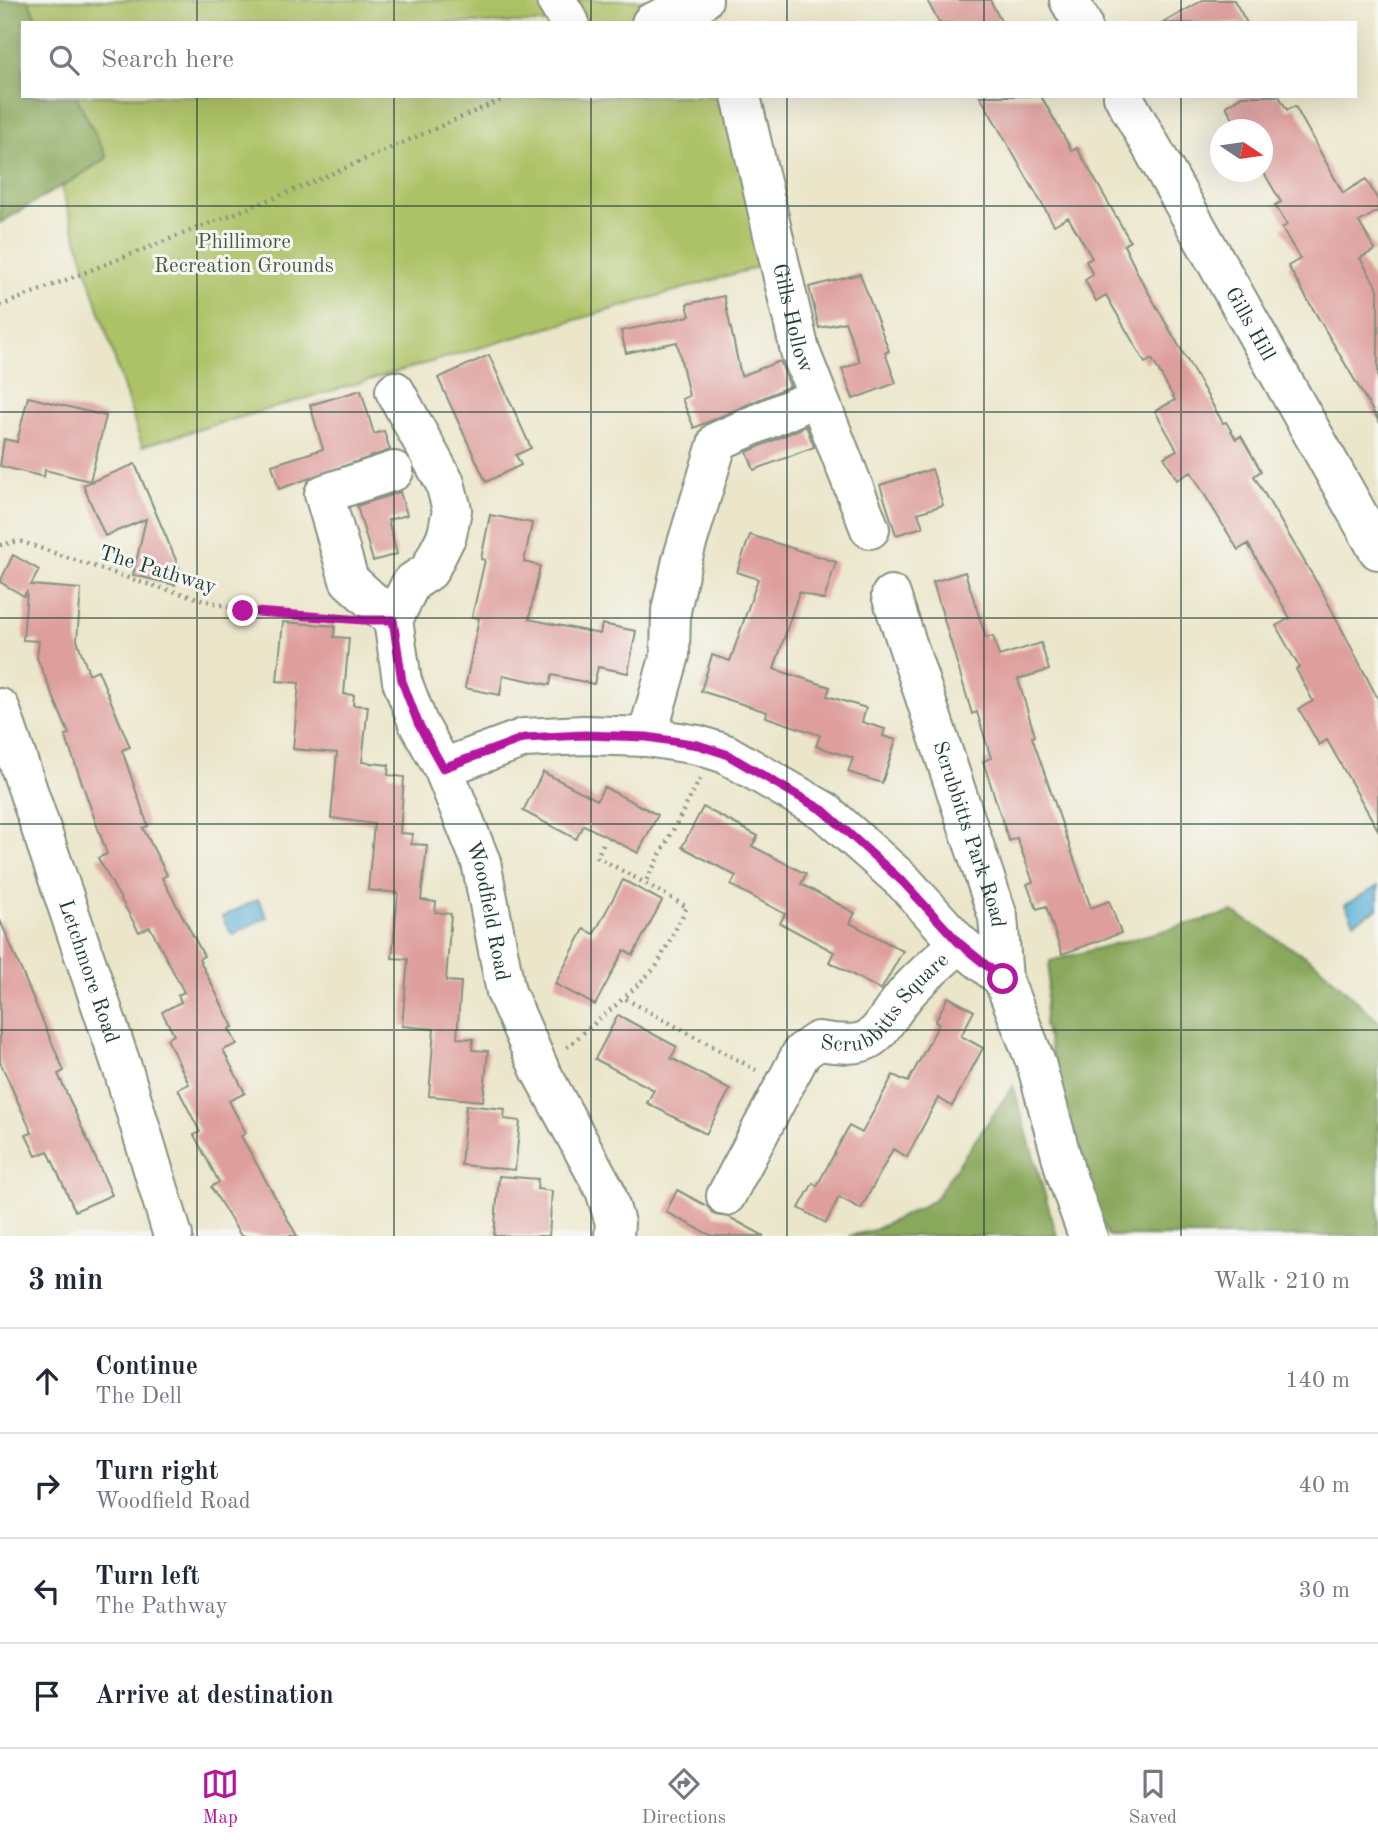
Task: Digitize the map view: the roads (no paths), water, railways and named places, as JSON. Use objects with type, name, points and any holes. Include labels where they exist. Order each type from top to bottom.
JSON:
[{"type":"street","points":[[555,0],[569,21]]},
{"type":"street","points":[[656,21],[703,0]]},
{"type":"street","points":[[719,0],[724,21]]},
{"type":"street","name":"Gills Hollow","points":[[741,98],[800,351],[870,529]]},
{"type":"street","name":"Gills Hill","points":[[1124,98],[1378,550]]},
{"type":"street","points":[[394,471],[324,494],[349,580],[393,620],[411,583],[429,571],[447,535],[452,510],[445,483],[395,391]]},
{"type":"street","points":[[647,737],[670,655],[671,611],[682,560],[718,441],[797,406]]},
{"type":"street","name":"Scrubbitts Park Road","points":[[891,595],[998,917],[1003,979],[1036,1063],[1066,1174],[1088,1236]]},
{"type":"street","name":"Woodfield Road","points":[[393,620],[402,681],[418,723],[443,768],[481,862],[506,992],[540,1070],[605,1191],[615,1223],[614,1236]]},
{"type":"street","name":"Letchmore Road","points":[[0,708],[124,1073],[173,1236]]},
{"type":"street","points":[[443,768],[524,738],[584,735],[647,737],[715,750],[824,811],[904,883],[959,943],[1003,979]]},
{"type":"street","name":"Scrubbitts Square","points":[[726,1196],[802,1052],[818,1041],[850,1046],[877,1036],[905,995],[959,943]]},
{"type":"water","points":[[1378,886],[1378,909],[1354,922],[1345,905]]},
{"type":"water","points":[[258,899],[267,917],[232,935],[222,917]]},
{"type":"park label","name":"Phillimore Recreation Grounds","points":[[244,253]]}]
